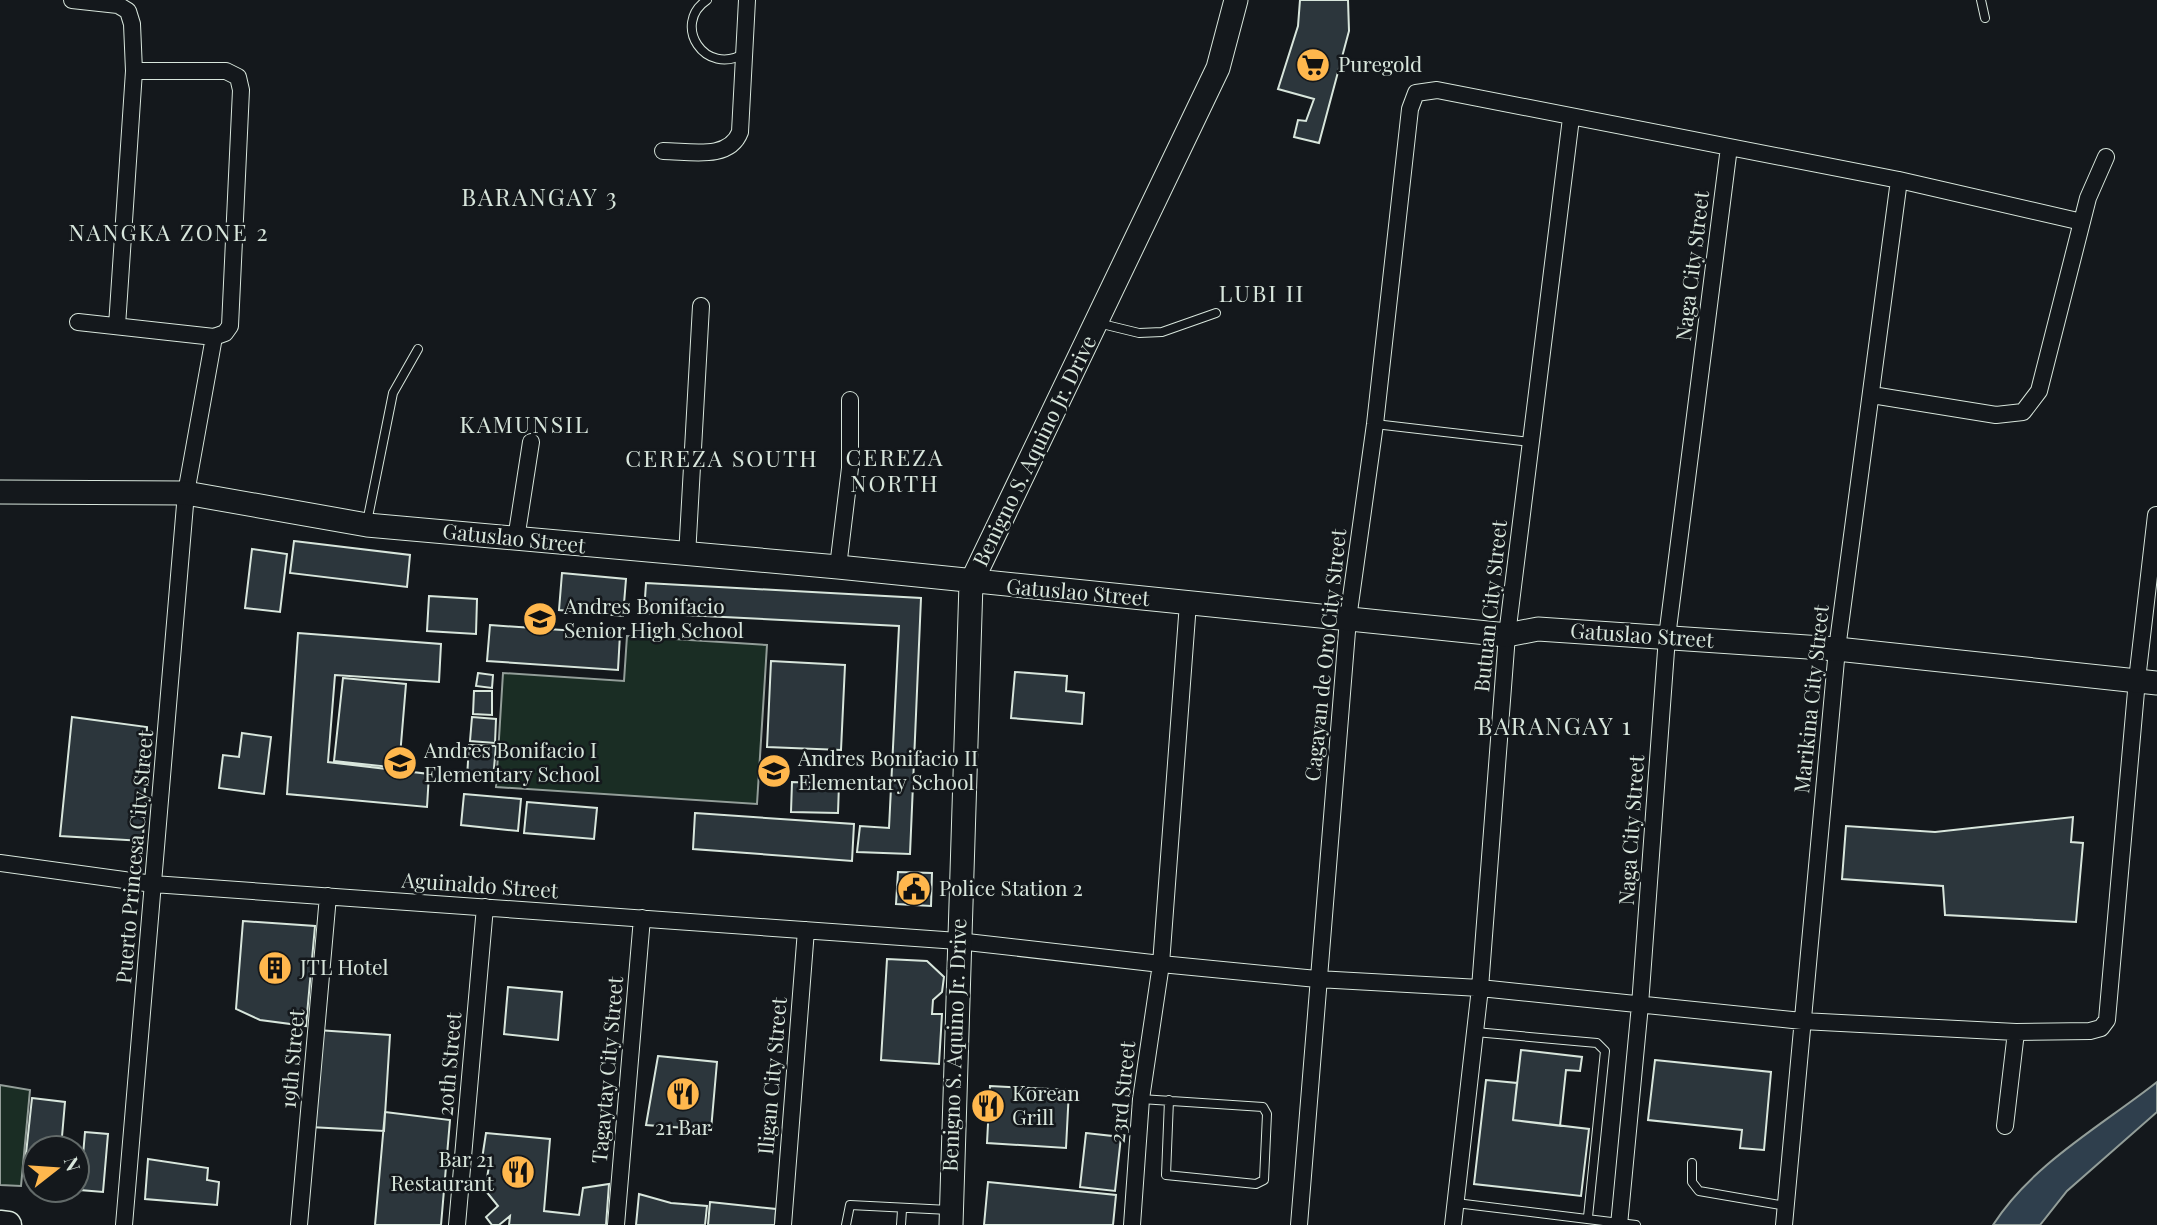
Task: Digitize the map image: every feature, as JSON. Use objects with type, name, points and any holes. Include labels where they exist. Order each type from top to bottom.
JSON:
[{"type":"main road","points":[[0,1224],[8,1225]]},
{"type":"street","points":[[72,0],[118,5],[128,11],[132,24],[134,71],[117,326]]},
{"type":"street","points":[[663,151],[726,150],[735,144],[740,132],[746,0]]},
{"type":"street","name":"Benigno S. Aquino Jr. Drive","points":[[951,1218],[971,583],[991,535],[1098,323],[1218,68],[1236,0]]},
{"type":"street","points":[[78,323],[214,337],[225,333],[230,326],[241,90],[238,77],[226,71],[134,71]]},
{"type":"street","name":"Cagayan de Oro City Street","points":[[1299,1225],[1348,619],[1375,424],[1410,109],[1416,93],[1437,90],[1571,118]]},
{"type":"street","points":[[1571,118],[1899,180],[2082,222]]},
{"type":"street","name":"Butuan City Street","points":[[1453,1225],[1480,988],[1507,635],[1571,118]]},
{"type":"street","name":"Naga City Street","points":[[1619,1224],[1640,1004],[1667,637],[1729,147]]},
{"type":"street","points":[[1872,395],[1996,415],[2023,412],[2039,391],[2082,222],[2093,184],[2106,157]]},
{"type":"street","name":"Marikina City Street","points":[[1784,1225],[1837,649],[1899,180]]},
{"type":"street","points":[[687,556],[701,306]]},
{"type":"street","name":"Puerto Princesa City Street","points":[[124,1225],[187,493],[214,337]]},
{"type":"street","points":[[838,567],[850,468],[850,400]]},
{"type":"street","points":[[516,539],[531,442]]},
{"type":"street","name":"Gatuslao Street","points":[[0,492],[187,493],[367,525],[687,556],[838,567],[971,583],[1507,635],[1538,629],[1837,649],[2147,682]]},
{"type":"street","points":[[2147,682],[2156,515]]},
{"type":"street","name":"23rd Street","points":[[1132,1225],[1141,1099],[1161,964],[1188,603]]},
{"type":"street","name":"Aguinaldo Street","points":[[0,863],[153,884],[958,941],[1317,979],[1480,988],[1802,1021],[2016,1032],[2090,1031],[2101,1028],[2107,1020],[2147,682]]},
{"type":"street","name":"19th Street","points":[[299,1225],[328,896]]},
{"type":"street","name":"20th Street","points":[[457,1225],[485,907]]},
{"type":"street","name":"Tagaytay City Street","points":[[616,1225],[642,918]]},
{"type":"street","name":"Iligan City Street","points":[[783,1225],[806,930]]},
{"type":"street","points":[[2005,1126],[2016,1032]]},
{"type":"lane","points":[[707,0],[696,11],[692,22],[696,44],[712,58],[723,61],[734,60],[745,53]]},
{"type":"lane","points":[[1981,0],[1984,18]]},
{"type":"lane","points":[[1098,323],[1139,333],[1162,332],[1216,313]]},
{"type":"lane","points":[[367,525],[393,393],[418,349]]},
{"type":"lane","points":[[1375,424],[1531,442]]},
{"type":"lane","points":[[1475,1032],[1597,1042],[1605,1051],[1588,1217]]},
{"type":"lane","points":[[1141,1099],[1169,1100],[1265,1109],[1264,1180],[1256,1184],[1166,1175],[1169,1100]]},
{"type":"lane","points":[[1692,1163],[1692,1182],[1699,1191],[1786,1206]]},
{"type":"lane","points":[[1456,1203],[1588,1217],[1636,1225]]},
{"type":"lane","points":[[846,1225],[850,1205],[951,1218]]},
{"type":"lane","points":[[901,1225],[902,1210]]},
{"type":"green space","points":[[627,636],[767,645],[757,804],[496,787],[503,673],[624,681]]},
{"type":"green space","points":[[0,1085],[30,1090],[26,1134],[21,1134],[21,1186],[0,1185]]},
{"type":"water","points":[[2157,1082],[2157,1112],[2067,1191],[2040,1225],[1993,1225],[2027,1183],[2047,1165]]},
{"type":"building","name":"Puregold","points":[[1300,0],[1348,0],[1349,31],[1319,143],[1294,137],[1298,120],[1306,121],[1314,99],[1278,89],[1298,26]]},
{"type":"building","points":[[294,541],[410,555],[407,587],[290,573]]},
{"type":"building","points":[[252,549],[287,554],[280,612],[245,608]]},
{"type":"building","points":[[562,573],[626,579],[623,616],[559,610]]},
{"type":"building","points":[[646,583],[921,598],[910,854],[857,852],[860,826],[889,828],[899,626],[644,613]]},
{"type":"building","points":[[429,596],[477,599],[476,634],[427,631]]},
{"type":"building","points":[[490,625],[620,634],[618,670],[487,661]]},
{"type":"building","points":[[298,633],[441,644],[439,682],[335,675],[328,762],[429,774],[427,807],[287,794]]},
{"type":"building","points":[[771,661],[845,665],[841,750],[767,747]]},
{"type":"building","points":[[1015,672],[1067,676],[1066,691],[1084,693],[1082,724],[1011,718]]},
{"type":"building","points":[[478,673],[493,675],[492,688],[476,686]]},
{"type":"building","points":[[343,678],[406,684],[399,768],[334,761]]},
{"type":"building","points":[[474,691],[492,691],[492,715],[473,714]]},
{"type":"building","points":[[72,717],[147,727],[143,841],[60,836]]},
{"type":"building","points":[[472,717],[496,719],[495,743],[470,741]]},
{"type":"building","points":[[242,733],[271,737],[264,794],[219,788],[223,755],[239,757]]},
{"type":"building","points":[[469,745],[496,746],[493,779],[467,778]]},
{"type":"building","points":[[792,782],[839,784],[838,813],[791,812]]},
{"type":"building","points":[[464,794],[521,799],[518,831],[461,825]]},
{"type":"building","points":[[527,802],[597,808],[594,839],[524,833]]},
{"type":"building","points":[[695,813],[854,824],[852,861],[693,849]]},
{"type":"building","points":[[2073,817],[2071,842],[2083,843],[2076,922],[1945,915],[1943,886],[1842,879],[1846,826],[1935,832]]},
{"type":"building","name":"Police Station 2","points":[[898,872],[932,873],[931,906],[896,904]]},
{"type":"building","name":"JTL Hotel","points":[[243,921],[315,926],[306,1026],[260,1020],[236,1009]]},
{"type":"building","points":[[887,959],[927,961],[944,977],[942,992],[933,1000],[932,1014],[942,1014],[939,1064],[881,1060]]},
{"type":"building","points":[[508,987],[562,992],[558,1040],[504,1034]]},
{"type":"building","points":[[317,1030],[390,1035],[384,1131],[310,1127]]},
{"type":"building","points":[[1521,1050],[1582,1057],[1580,1071],[1566,1070],[1560,1126],[1513,1120]]},
{"type":"building","name":"21 Bar","points":[[658,1056],[717,1062],[711,1130],[646,1125]]},
{"type":"building","points":[[1655,1060],[1771,1072],[1764,1150],[1740,1148],[1742,1130],[1648,1120]]},
{"type":"building","points":[[1486,1080],[1517,1083],[1513,1120],[1589,1129],[1581,1196],[1474,1184]]},
{"type":"building","points":[[990,1086],[1069,1090],[1066,1148],[987,1143]]},
{"type":"building","points":[[32,1098],[65,1102],[62,1134],[28,1134]]},
{"type":"building","points":[[385,1112],[450,1120],[441,1225],[375,1225]]},
{"type":"building","points":[[85,1132],[108,1134],[103,1192],[91,1191],[91,1134]]},
{"type":"building","name":"Bar 21 Restaurant","points":[[486,1133],[550,1139],[544,1211],[579,1215],[583,1188],[609,1184],[606,1225],[509,1225],[510,1216],[499,1225],[492,1225],[486,1217],[498,1206],[485,1190],[490,1160],[482,1159]]},
{"type":"building","points":[[1086,1133],[1121,1137],[1115,1191],[1080,1187]]},
{"type":"building","points":[[148,1159],[208,1168],[207,1180],[219,1182],[217,1205],[145,1199]]},
{"type":"building","points":[[988,1182],[1116,1195],[1113,1225],[984,1225]]},
{"type":"building","points":[[639,1194],[671,1203],[707,1206],[705,1225],[636,1225]]},
{"type":"building","points":[[710,1202],[776,1209],[775,1225],[708,1225]]},
{"type":"place","name":"Puregold","points":[[1313,65]]},
{"type":"place","name":"Andres Bonifacio Senior High School","points":[[540,619]]},
{"type":"place","name":"Andres Bonifacio I Elementary School","points":[[400,763]]},
{"type":"place","name":"Andres Bonifacio II Elementary School","points":[[774,771]]},
{"type":"place","name":"Police Station 2","points":[[914,889]]},
{"type":"place","name":"JTL Hotel","points":[[275,968]]},
{"type":"place","name":"21 Bar","points":[[683,1094]]},
{"type":"place","name":"Korean Grill","points":[[988,1106]]},
{"type":"place","name":"Bar 21 Restaurant","points":[[518,1172]]},
{"type":"district","name":"BARANGAY 3","points":[[540,198]]},
{"type":"district","name":"NANGKA ZONE 2","points":[[169,233]]},
{"type":"district","name":"LUBI II","points":[[1262,294]]},
{"type":"district","name":"KAMUNSIL","points":[[525,425]]},
{"type":"district","name":"CEREZA SOUTH","points":[[722,459]]},
{"type":"district","name":"CEREZA NORTH","points":[[895,471]]},
{"type":"district","name":"BARANGAY 1","points":[[1555,727]]}]
